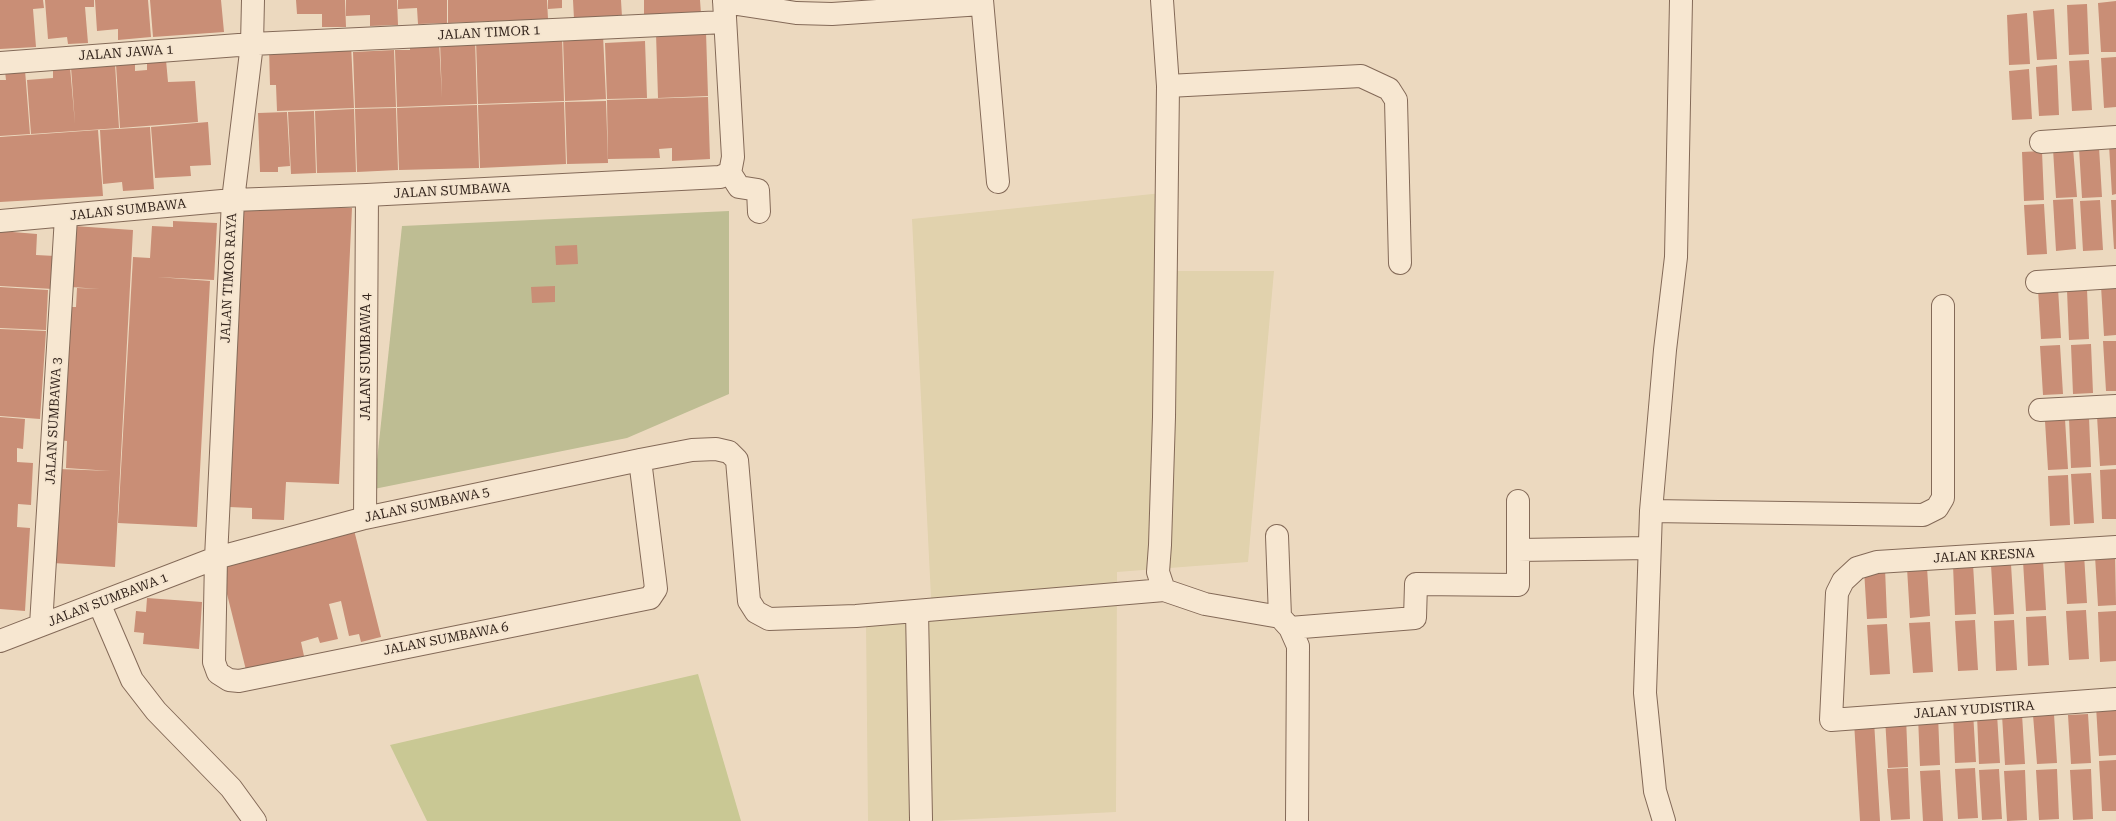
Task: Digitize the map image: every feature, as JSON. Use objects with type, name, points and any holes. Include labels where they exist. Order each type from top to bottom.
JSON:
[{"type":"street","name":"JALAN TIMOR RAYA","points":[[216,558],[233,200],[252,44],[253,0]]},
{"type":"street","points":[[1162,0],[1168,86],[1164,417],[1158,572],[1164,590],[1205,604],[1285,623],[1415,618],[1416,584],[1518,585],[1518,501]]},
{"type":"street","points":[[1664,821],[1655,791],[1645,693],[1651,511],[1665,350],[1676,257],[1681,0]]},
{"type":"street","name":"JALAN TIMOR 1","points":[[252,44],[724,8],[832,14],[982,2]]},
{"type":"street","points":[[982,2],[998,182]]},
{"type":"street","points":[[724,8],[733,157],[730,173],[739,187],[758,190],[759,212]]},
{"type":"street","name":"JALAN JAWA 1","points":[[0,63],[252,44]]},
{"type":"street","points":[[1168,86],[1361,76],[1389,89],[1396,100],[1400,263]]},
{"type":"street","points":[[2041,142],[2116,137]]},
{"type":"street","name":"JALAN SUMBAWA","points":[[0,221],[66,217],[233,200],[707,179],[730,173]]},
{"type":"street","name":"JALAN SUMBAWA 4","points":[[365,518],[367,195]]},
{"type":"street","name":"JALAN SUMBAWA 3","points":[[42,625],[66,217]]},
{"type":"street","points":[[2037,282],[2116,277]]},
{"type":"street","points":[[1651,511],[1923,515],[1937,508],[1943,498],[1943,306]]},
{"type":"street","points":[[2040,410],[2116,406]]},
{"type":"street","name":"JALAN SUMBAWA 5","points":[[216,558],[365,518],[640,460],[692,450],[716,449],[729,452],[737,460],[749,601],[756,612],[769,619],[852,616],[1164,590]]},
{"type":"street","name":"JALAN SUMBAWA 6","points":[[216,558],[214,662],[218,673],[228,680],[239,681],[650,598],[656,589],[640,460]]},
{"type":"street","points":[[1277,536],[1285,623],[1298,646],[1297,821]]},
{"type":"street","name":"JALAN KRESNA","points":[[1831,720],[1837,593],[1843,581],[1864,564],[2116,547]]},
{"type":"street","points":[[1518,550],[1649,548]]},
{"type":"street","name":"JALAN SUMBAWA 1","points":[[0,641],[216,558]]},
{"type":"street","points":[[99,603],[132,680],[156,711],[231,788],[255,821]]},
{"type":"street","points":[[917,611],[921,819]]},
{"type":"street","name":"JALAN YUDISTIRA","points":[[1831,720],[2116,699]]},
{"type":"shaded area","points":[[1162,193],[1157,271],[1274,271],[1248,562],[1117,572],[1116,812],[933,821],[868,821],[866,622],[932,617],[912,219]]},
{"type":"shaded area","points":[[698,674],[741,821],[427,821],[390,745]]},
{"type":"green space","points":[[729,211],[729,394],[627,438],[374,489],[402,226]]},
{"type":"building","points":[[0,0],[43,0],[44,8],[33,9],[36,47],[0,49]]},
{"type":"building","points":[[45,0],[94,0],[94,7],[85,7],[88,43],[68,44],[67,37],[48,39]]},
{"type":"building","points":[[95,0],[148,0],[151,37],[118,40],[118,29],[97,31]]},
{"type":"building","points":[[150,0],[221,0],[224,32],[153,37]]},
{"type":"building","points":[[296,0],[345,0],[346,27],[322,27],[322,14],[297,14]]},
{"type":"building","points":[[346,0],[397,0],[398,25],[370,26],[370,15],[346,16]]},
{"type":"building","points":[[398,0],[447,0],[447,23],[418,24],[417,8],[398,9]]},
{"type":"building","points":[[448,0],[547,0],[548,19],[448,23]]},
{"type":"building","points":[[548,0],[562,0],[562,8],[548,9]]},
{"type":"building","points":[[573,0],[621,0],[622,17],[574,19]]},
{"type":"building","points":[[644,0],[700,0],[701,14],[644,16]]},
{"type":"building","points":[[2116,1],[2116,52],[2101,52],[2098,3]]},
{"type":"building","points":[[2087,4],[2089,54],[2069,55],[2067,5]]},
{"type":"building","points":[[2054,9],[2057,59],[2037,60],[2033,11]]},
{"type":"building","points":[[2027,13],[2030,64],[2009,65],[2007,15]]},
{"type":"building","points":[[706,32],[708,96],[658,98],[656,33]]},
{"type":"building","points":[[603,35],[606,99],[565,101],[563,37]]},
{"type":"building","points":[[562,37],[564,101],[478,104],[476,39]]},
{"type":"building","points":[[475,39],[477,104],[397,107],[395,50],[410,50],[410,42],[439,41],[442,98],[440,41]]},
{"type":"building","points":[[645,41],[647,98],[607,99],[605,43]]},
{"type":"building","points":[[351,44],[354,108],[277,111],[276,85],[270,85],[269,47]]},
{"type":"building","points":[[394,50],[396,107],[355,108],[353,52]]},
{"type":"building","points":[[2116,57],[2116,107],[2104,108],[2101,58]]},
{"type":"building","points":[[166,60],[168,82],[195,81],[198,122],[120,128],[116,64],[135,63],[135,71],[147,70],[147,61]]},
{"type":"building","points":[[2089,60],[2092,110],[2072,111],[2069,61]]},
{"type":"building","points":[[115,64],[119,128],[31,134],[27,80],[53,78],[53,68],[70,67],[75,124],[71,67]]},
{"type":"building","points":[[2057,65],[2059,115],[2039,116],[2036,67]]},
{"type":"building","points":[[2029,69],[2032,119],[2012,120],[2009,71]]},
{"type":"building","points":[[25,70],[30,134],[0,136],[0,80],[6,80],[5,71]]},
{"type":"building","points":[[708,97],[710,159],[672,161],[672,148],[659,149],[660,158],[608,159],[607,100]]},
{"type":"building","points":[[606,101],[608,163],[567,164],[565,102]]},
{"type":"building","points":[[564,102],[566,164],[480,168],[478,105]]},
{"type":"building","points":[[477,105],[479,168],[399,170],[397,108]]},
{"type":"building","points":[[396,108],[398,170],[357,172],[355,109]]},
{"type":"building","points":[[354,109],[356,172],[317,173],[315,111]]},
{"type":"building","points":[[314,111],[316,173],[291,174],[288,112]]},
{"type":"building","points":[[287,112],[290,166],[278,167],[278,172],[260,172],[258,113]]},
{"type":"building","points":[[208,122],[211,165],[190,166],[191,176],[155,178],[151,127]]},
{"type":"building","points":[[150,127],[154,189],[123,191],[122,182],[103,184],[100,130]]},
{"type":"building","points":[[98,130],[103,196],[0,202],[0,137]]},
{"type":"building","points":[[2116,144],[2116,194],[2112,195],[2109,145]]},
{"type":"building","points":[[2099,147],[2102,197],[2082,198],[2079,148]]},
{"type":"building","points":[[2073,148],[2077,197],[2056,198],[2053,149]]},
{"type":"building","points":[[2042,151],[2044,200],[2024,201],[2022,152]]},
{"type":"building","points":[[2073,199],[2076,249],[2056,251],[2053,200]]},
{"type":"building","points":[[2100,200],[2103,250],[2083,251],[2080,201]]},
{"type":"building","points":[[2111,200],[2116,200],[2116,249],[2114,249]]},
{"type":"building","points":[[242,203],[352,208],[339,484],[286,482],[284,520],[252,519],[252,508],[229,507]]},
{"type":"building","points":[[2044,204],[2047,254],[2027,255],[2024,205]]},
{"type":"building","points":[[173,221],[217,223],[214,280],[157,277],[210,281],[197,527],[118,523],[133,257],[150,258],[152,226],[173,227]]},
{"type":"building","points":[[74,226],[133,230],[115,567],[53,563],[58,469],[111,471],[66,468],[67,441],[58,440],[66,307],[76,307],[77,288],[100,289],[71,287]]},
{"type":"building","points":[[0,231],[37,234],[36,255],[55,256],[53,289],[0,286]]},
{"type":"building","points":[[577,245],[578,264],[556,265],[555,246]]},
{"type":"building","points":[[555,286],[555,302],[532,303],[531,287]]},
{"type":"building","points":[[2101,286],[2116,286],[2116,335],[2104,336]]},
{"type":"building","points":[[0,287],[48,290],[46,330],[0,328]]},
{"type":"building","points":[[2058,288],[2061,338],[2041,339],[2038,289]]},
{"type":"building","points":[[2087,289],[2089,339],[2069,340],[2067,290]]},
{"type":"building","points":[[0,329],[46,331],[40,419],[0,416]]},
{"type":"building","points":[[2103,341],[2116,341],[2116,391],[2106,391]]},
{"type":"building","points":[[2091,344],[2093,393],[2073,394],[2071,345]]},
{"type":"building","points":[[2060,345],[2063,394],[2043,395],[2040,346]]},
{"type":"building","points":[[2116,415],[2116,465],[2100,466],[2097,416]]},
{"type":"building","points":[[0,417],[25,419],[23,449],[17,448],[17,462],[33,463],[31,505],[18,504],[17,527],[30,528],[25,611],[0,609]]},
{"type":"building","points":[[2089,417],[2091,467],[2071,468],[2069,418]]},
{"type":"building","points":[[2065,419],[2068,469],[2048,470],[2045,421]]},
{"type":"building","points":[[2116,469],[2116,519],[2102,519],[2100,470]]},
{"type":"building","points":[[2091,473],[2094,523],[2074,524],[2071,474]]},
{"type":"building","points":[[2068,475],[2070,525],[2050,526],[2048,476]]},
{"type":"building","points":[[354,530],[381,637],[361,642],[359,634],[349,636],[341,601],[329,604],[338,639],[320,643],[318,637],[301,642],[304,656],[246,670],[219,562]]},
{"type":"building","points":[[2084,554],[2087,603],[2067,604],[2064,555]]},
{"type":"building","points":[[2115,555],[2116,605],[2098,606],[2095,556]]},
{"type":"building","points":[[2043,560],[2046,610],[2026,611],[2023,561]]},
{"type":"building","points":[[1973,564],[1976,614],[1955,615],[1953,565]]},
{"type":"building","points":[[2011,564],[2014,614],[1994,615],[1991,565]]},
{"type":"building","points":[[1927,567],[1930,616],[1910,618],[1907,568]]},
{"type":"building","points":[[1885,568],[1887,618],[1867,619],[1864,569]]},
{"type":"building","points":[[147,598],[202,602],[199,649],[143,644],[144,633],[134,632],[136,611],[146,612]]},
{"type":"building","points":[[2086,610],[2089,659],[2069,660],[2066,611]]},
{"type":"building","points":[[2116,611],[2116,661],[2100,662],[2098,612]]},
{"type":"building","points":[[2046,616],[2049,665],[2028,666],[2026,617]]},
{"type":"building","points":[[1975,620],[1978,670],[1958,671],[1955,621]]},
{"type":"building","points":[[2014,620],[2017,670],[1996,671],[1994,621]]},
{"type":"building","points":[[1930,622],[1933,672],[1913,673],[1909,623]]},
{"type":"building","points":[[1887,624],[1890,674],[1870,675],[1867,625]]},
{"type":"building","points":[[2116,704],[2116,755],[2099,756],[2096,706]]},
{"type":"building","points":[[1973,712],[1976,762],[1955,763],[1953,713]]},
{"type":"building","points":[[1997,714],[2000,763],[1979,764],[1977,715]]},
{"type":"building","points":[[2022,714],[2025,764],[2005,765],[2002,715]]},
{"type":"building","points":[[2054,714],[2057,763],[2037,764],[2033,715]]},
{"type":"building","points":[[2088,714],[2091,763],[2071,764],[2068,715]]},
{"type":"building","points":[[1938,715],[1940,765],[1920,766],[1918,716]]},
{"type":"building","points":[[1906,717],[1908,767],[1888,768],[1885,718]]},
{"type":"building","points":[[1874,721],[1880,821],[1860,821],[1854,722]]},
{"type":"building","points":[[2116,760],[2116,811],[2102,811],[2099,761]]},
{"type":"building","points":[[1908,768],[1910,819],[1891,820],[1887,769]]},
{"type":"building","points":[[1975,768],[1978,818],[1958,819],[1955,769]]},
{"type":"building","points":[[1999,769],[2002,819],[1982,820],[1979,770]]},
{"type":"building","points":[[2057,769],[2059,819],[2039,820],[2036,770]]},
{"type":"building","points":[[2091,769],[2093,819],[2073,820],[2070,770]]},
{"type":"building","points":[[1940,770],[1943,821],[1923,821],[1920,771]]},
{"type":"building","points":[[2025,770],[2027,820],[2007,821],[2004,771]]}]
